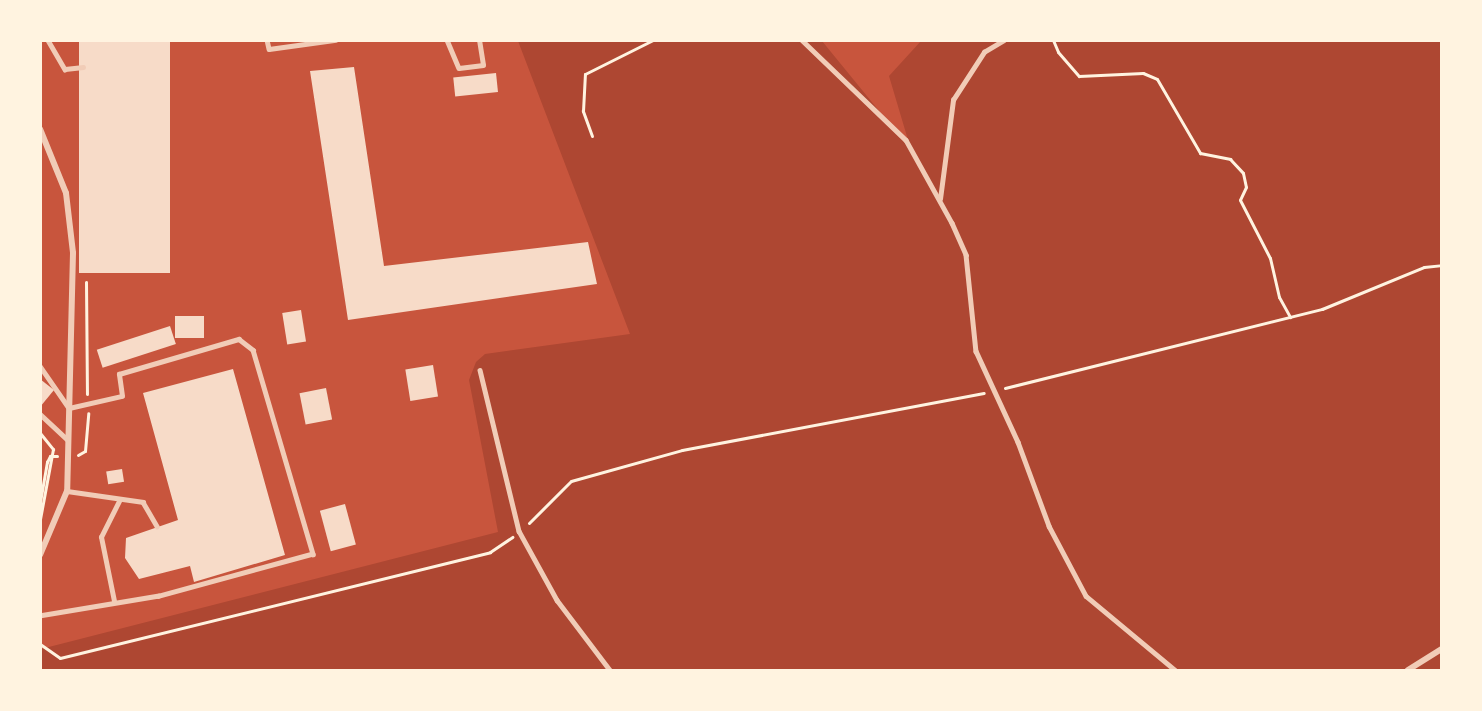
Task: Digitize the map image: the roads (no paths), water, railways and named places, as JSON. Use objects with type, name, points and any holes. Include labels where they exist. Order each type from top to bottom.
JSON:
[{"type":"street","points":[[40,129],[61,175],[72,227],[67,491],[40,555]]},
{"type":"street","points":[[1408,670],[1442,649]]},
{"type":"lane","points":[[48,40],[65,69],[83,67]]},
{"type":"lane","points":[[267,40],[269,49],[335,40]]},
{"type":"lane","points":[[447,40],[459,68],[483,65],[479,40]]},
{"type":"lane","points":[[802,40],[906,140],[940,199],[966,255],[976,351],[992,391],[1018,442],[1049,526],[1086,596],[1175,670]]},
{"type":"lane","points":[[940,199],[953,100],[984,52],[1004,40]]},
{"type":"lane","points":[[40,366],[69,408],[122,396],[119,374],[239,339],[253,350],[313,554],[159,596],[114,601],[40,616]]},
{"type":"lane","points":[[480,369],[519,531],[557,600],[610,670]]},
{"type":"lane","points":[[40,414],[68,440]]},
{"type":"lane","points":[[67,491],[143,502],[157,526]]},
{"type":"lane","points":[[114,601],[101,537],[120,499]]}]
